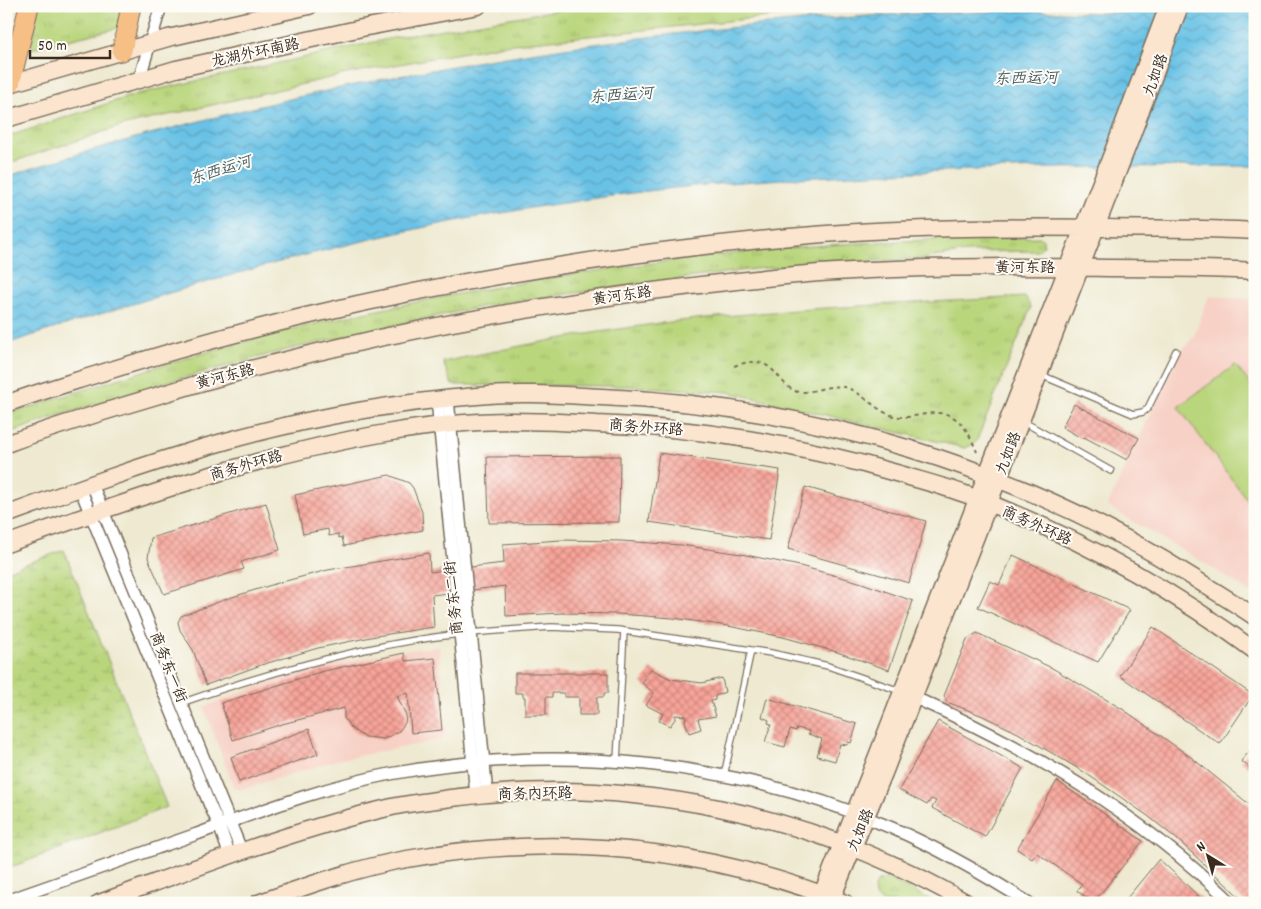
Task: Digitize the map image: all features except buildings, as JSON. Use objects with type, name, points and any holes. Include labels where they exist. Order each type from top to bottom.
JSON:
[{"type":"main road","points":[[8,84],[29,6]]},
{"type":"main road","points":[[122,51],[131,6]]},
{"type":"street","points":[[139,80],[161,6]]},
{"type":"street","points":[[8,84],[150,42],[309,6]]},
{"type":"street","name":"龙湖外环南路","points":[[6,119],[176,69],[353,30],[478,6]]},
{"type":"street","name":"九如路","points":[[833,898],[847,846],[1090,228],[1168,6]]},
{"type":"street","name":"九如路","points":[[1106,185],[1180,6]]},
{"type":"street","points":[[6,404],[168,352],[244,331],[388,297],[553,266],[653,252],[792,237],[951,228],[1255,231]]},
{"type":"street","name":"九如路","points":[[992,477],[1021,420],[1039,374],[1074,267]]},
{"type":"street","name":"黄河东路","points":[[6,444],[110,410],[254,368],[405,333],[559,304],[657,290],[798,275],[952,268],[1074,267],[1255,271]]},
{"type":"street","name":"商务外环路","points":[[6,515],[86,486],[216,444],[310,421],[378,408],[442,399],[512,394],[623,398],[715,405],[848,431],[934,456],[992,477],[1086,517],[1138,544],[1255,618]]},
{"type":"street","name":"商务东二街","points":[[442,399],[482,795]]},
{"type":"street","name":"商务外环路","points":[[6,544],[202,477],[299,450],[388,433],[510,421],[659,427],[711,432],[841,457],[962,492],[1074,541],[1125,568],[1199,613],[1255,651]]},
{"type":"street","name":"商务东一街","points":[[86,486],[181,703],[236,854]]},
{"type":"street","name":"商务东一街","points":[[97,512],[211,808],[224,824]]},
{"type":"street","points":[[908,694],[986,730],[1083,785],[1173,850],[1232,903]]},
{"type":"street","points":[[6,901],[299,797],[389,774],[478,762],[552,759],[617,761],[671,767],[724,776],[794,794],[892,828],[950,856],[1029,903]]},
{"type":"street","name":"商务内环路","points":[[99,903],[308,828],[395,806],[482,795],[552,791],[593,792],[666,799],[752,816],[803,830],[887,862],[967,903]]},
{"type":"street","points":[[258,903],[323,881],[405,859],[477,849],[544,846],[627,849],[685,857],[762,875],[833,898]]},
{"type":"lane","points":[[1039,374],[1134,414],[1143,412],[1148,408],[1176,351]]},
{"type":"lane","points":[[1021,420],[1111,471]]},
{"type":"lane","points":[[181,703],[324,660],[382,647],[466,634],[551,628],[624,631],[771,652],[828,666],[908,694]]},
{"type":"lane","points":[[617,761],[624,631]]},
{"type":"lane","points":[[724,776],[751,650]]},
{"type":"path","points":[[734,366],[754,362],[763,363],[772,369],[791,389],[798,392],[833,386],[844,387],[856,392],[886,413],[894,416],[948,415],[966,430],[977,452]]},
{"type":"shaded area","points":[[1209,296],[1255,300],[1255,595],[1107,506],[1179,354],[1194,336]]},
{"type":"shaded area","points":[[439,647],[445,735],[440,740],[337,760],[239,790],[234,788],[204,707],[254,687],[332,665],[397,651]]},
{"type":"green space","points":[[38,6],[121,6],[118,28],[31,49]]},
{"type":"green space","points":[[582,6],[869,6],[504,45],[351,73],[121,126],[6,164],[6,137],[137,94],[402,36]]},
{"type":"green space","points":[[1040,237],[1044,245],[1038,251],[967,252],[921,259],[754,269],[500,303],[278,352],[167,382],[6,434],[6,415],[98,385],[284,331],[477,290],[676,260],[776,249],[875,242]]},
{"type":"green space","points":[[1025,297],[1031,307],[977,440],[974,444],[965,448],[728,392],[629,386],[452,385],[443,362],[575,336],[701,319],[840,307]]},
{"type":"green space","points":[[1235,365],[1255,390],[1254,509],[1178,407]]},
{"type":"green space","points":[[64,550],[167,807],[6,869],[6,571]]},
{"type":"green space","points":[[886,878],[937,903],[884,903],[875,896],[874,887],[878,881]]},
{"type":"water","name":"东西运河","points":[[1018,11],[1098,13],[1255,11],[1255,166],[1045,168],[904,172],[764,180],[673,188],[612,196],[464,219],[342,246],[173,292],[6,344],[6,177],[32,168],[139,137],[298,97],[376,80],[534,53],[613,41],[773,24],[874,16]]}]
